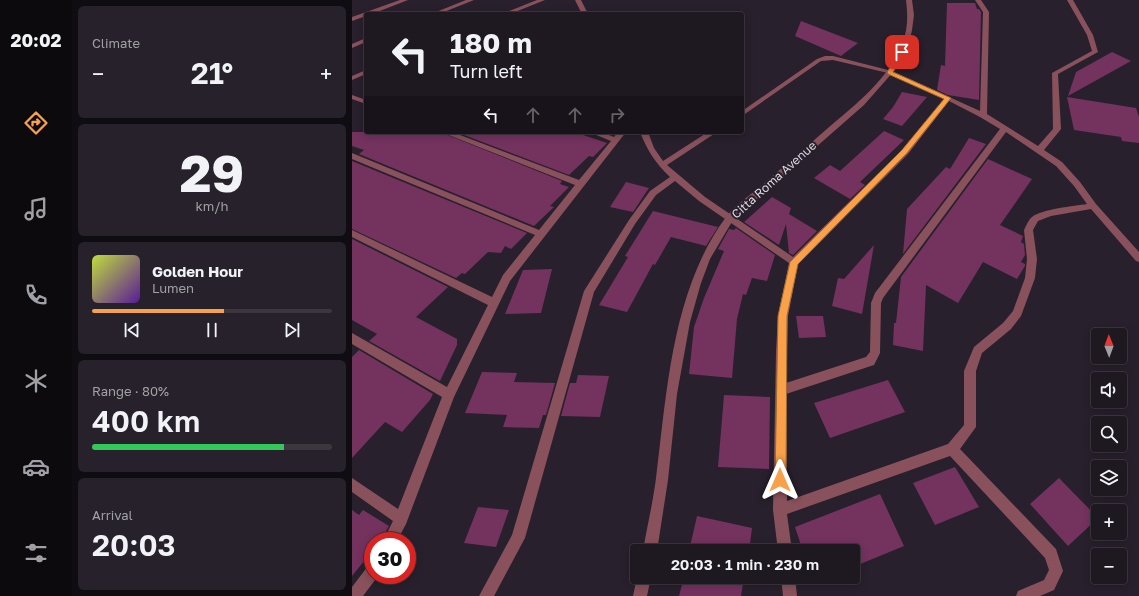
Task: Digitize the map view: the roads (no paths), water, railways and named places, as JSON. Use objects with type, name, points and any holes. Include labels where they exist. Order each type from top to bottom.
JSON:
[{"type":"street","points":[[372,12],[406,0]]},
{"type":"street","points":[[439,12],[471,0]]},
{"type":"street","points":[[510,12],[542,0]]},
{"type":"street","points":[[578,0],[584,12]]},
{"type":"street","name":"Citta Roma Avenue","points":[[651,544],[662,480],[671,394],[685,322],[696,283],[706,258],[730,218],[856,107],[890,72],[899,59],[909,30],[911,14],[909,0]]},
{"type":"street","points":[[978,0],[986,12],[983,115]]},
{"type":"street","points":[[1039,150],[1057,129],[1055,74],[1095,52],[1090,35],[1070,0]]},
{"type":"street","points":[[352,19],[364,15]]},
{"type":"street","points":[[352,46],[364,41]]},
{"type":"street","points":[[744,113],[819,60],[825,58],[833,58],[890,72],[983,115],[1059,164],[1077,184],[1093,206],[1139,258]]},
{"type":"street","points":[[352,78],[364,73]]},
{"type":"street","points":[[352,97],[364,101]]},
{"type":"street","points":[[784,544],[780,510],[783,316],[794,262],[905,152],[948,98]]},
{"type":"street","points":[[781,390],[870,361],[875,353],[876,303],[878,296],[1005,128]]},
{"type":"street","points":[[450,134],[582,184]]},
{"type":"street","points":[[394,532],[450,395],[506,278],[619,136],[606,134]]},
{"type":"street","points":[[645,134],[650,148],[662,165],[675,177],[730,218],[794,262]]},
{"type":"street","points":[[662,165],[710,134]]},
{"type":"street","points":[[352,156],[541,234]]},
{"type":"street","points":[[486,596],[518,538],[589,291],[632,222],[653,193],[675,177]]},
{"type":"street","points":[[780,510],[952,449],[970,426],[970,371],[978,350],[1006,326],[1017,313],[1030,278],[1032,258],[1028,230],[1035,219],[1050,213],[1093,206]]},
{"type":"street","points":[[352,233],[494,303]]},
{"type":"street","points":[[352,338],[450,395]]},
{"type":"street","points":[[952,449],[1051,554],[1056,571],[1049,584],[1023,596]]},
{"type":"street","points":[[352,484],[401,519]]},
{"type":"street","points":[[354,596],[364,583]]},
{"type":"street","points":[[640,596],[643,584]]},
{"type":"street","points":[[789,584],[790,596]]}]
